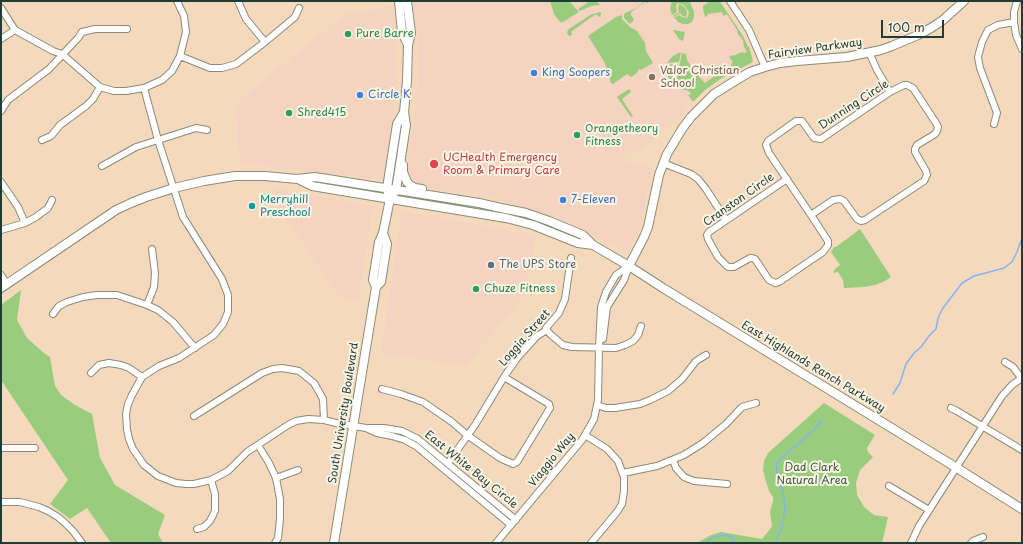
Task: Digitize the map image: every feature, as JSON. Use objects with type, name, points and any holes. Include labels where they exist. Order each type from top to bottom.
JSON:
[{"type":"main road","name":"South University Boulevard","points":[[399,1],[402,32],[408,45]]},
{"type":"main road","name":"South University Boulevard","points":[[334,543],[376,287],[373,280],[379,242],[383,233],[390,199],[396,190],[406,125],[404,112],[408,45],[411,33],[407,1]]},
{"type":"main road","name":"Fairview Parkway","points":[[629,266],[648,227],[659,176],[667,154],[682,129],[704,103],[724,86],[750,72],[780,63],[847,57],[892,46],[918,35],[943,20],[964,1]]},
{"type":"main road","name":"South University Boulevard","points":[[390,199],[387,188],[398,124],[404,112]]},
{"type":"main road","points":[[402,150],[404,157],[403,172],[407,182],[415,188],[437,196]]},
{"type":"main road","points":[[4,286],[116,210],[146,197],[174,188],[235,176],[265,176],[297,179]]},
{"type":"main road","name":"East Highlands Ranch Parkway","points":[[297,179],[315,177],[479,203],[526,213],[556,223],[583,235],[593,245],[1022,509]]},
{"type":"main road","name":"East Highlands Ranch Parkway","points":[[297,179],[312,186],[514,220],[533,225],[578,243],[593,245]]},
{"type":"street","points":[[1,8],[15,30],[53,51],[62,54],[100,87],[114,92],[144,88],[162,80],[172,71],[180,56],[186,32],[184,16],[177,1]]},
{"type":"street","points":[[238,1],[246,18],[265,42]]},
{"type":"street","points":[[730,1],[750,30],[765,67]]},
{"type":"street","points":[[1017,1],[1014,12],[1014,22],[1016,36],[1022,49]]},
{"type":"street","points":[[180,56],[210,68],[222,68],[236,64],[295,17],[299,8]]},
{"type":"street","points":[[994,124],[997,113],[980,68],[978,57],[982,42],[988,30],[998,25],[1014,22]]},
{"type":"street","points":[[1,111],[8,100],[49,69],[82,32],[95,29],[127,29]]},
{"type":"street","points":[[1,39],[15,30]]},
{"type":"street","points":[[869,52],[876,70],[890,92]]},
{"type":"street","name":"Dunning Circle","points":[[777,134],[796,121],[802,121],[814,138],[821,139],[890,92],[904,85],[913,88],[938,127],[935,134],[917,145],[915,149],[915,152],[926,171],[927,175],[924,181],[865,220],[861,221],[857,219],[844,200],[840,199],[833,200],[811,215]]},
{"type":"street","points":[[42,140],[51,136],[60,125],[86,106],[93,99],[100,87]]},
{"type":"street","points":[[144,88],[158,140],[183,217],[222,279],[228,295],[228,312],[223,324],[214,335],[179,358],[159,366],[142,377],[128,404],[126,414],[126,429],[133,449],[138,457],[158,476],[176,483],[194,484],[211,480],[228,471],[247,452],[288,425],[308,419],[324,420],[366,428],[377,433],[405,440],[416,446],[514,522]]},
{"type":"street","points":[[102,166],[136,147],[196,128],[207,130]]},
{"type":"street","name":"Cranston Circle","points":[[777,134],[766,143],[766,148],[787,179],[828,241],[828,245],[823,252],[779,282],[775,283],[769,280],[755,259],[752,258],[731,268],[725,265],[718,257],[708,239],[707,235],[709,232],[787,179]]},
{"type":"street","points":[[663,164],[691,174],[698,179],[726,220]]},
{"type":"street","points":[[1,182],[18,207],[25,223]]},
{"type":"street","points":[[1,230],[25,223],[48,208],[52,200]]},
{"type":"street","points":[[146,304],[154,287],[155,273],[152,249]]},
{"type":"street","name":"Loggia Street","points":[[448,463],[468,435],[518,357],[537,336],[547,330],[546,328],[559,313],[565,299],[572,258]]},
{"type":"street","name":"Viaggio Way","points":[[600,348],[607,307],[624,280],[629,266]]},
{"type":"street","name":"Viaggio Way","points":[[496,543],[582,440],[594,419],[597,405],[599,378],[602,370],[600,348],[601,307],[606,292],[616,275],[629,266]]},
{"type":"street","points":[[1,275],[4,286]]},
{"type":"street","points":[[53,314],[59,306],[83,297],[117,295],[146,304],[158,310],[173,322],[195,348]]},
{"type":"street","points":[[547,330],[563,345],[572,347],[616,348],[625,346],[633,341],[638,335],[641,326]]},
{"type":"street","points":[[597,405],[606,408],[614,408],[640,404],[650,400],[668,391],[686,375],[696,362],[706,355]]},
{"type":"street","points":[[911,543],[919,526],[1002,396],[1012,385],[1022,378],[1013,367],[1005,362]]},
{"type":"street","points":[[91,373],[99,365],[109,363],[129,368],[142,377]]},
{"type":"street","points":[[194,416],[262,373],[273,369],[282,368],[299,371],[314,383],[323,400],[324,420]]},
{"type":"street","points":[[382,389],[423,402],[500,458],[513,464],[517,462],[550,408],[549,404],[504,377]]},
{"type":"street","points":[[623,473],[657,466],[673,460],[703,443],[726,424],[742,407],[756,403]]},
{"type":"street","points":[[951,408],[1022,450]]},
{"type":"street","name":"East White Bay Circle","points":[[366,428],[384,428],[402,431],[418,439],[448,463],[514,522]]},
{"type":"street","points":[[585,435],[608,449],[618,461],[624,477],[622,504],[591,543]]},
{"type":"street","points":[[258,445],[276,478],[280,500],[278,538],[275,543]]},
{"type":"street","points":[[1,448],[35,448]]},
{"type":"street","points":[[673,460],[676,468],[684,477],[694,481],[727,484]]},
{"type":"street","points":[[276,478],[298,470]]},
{"type":"street","points":[[197,529],[204,527],[210,521],[215,511],[211,480]]},
{"type":"street","points":[[889,486],[929,510]]},
{"type":"street","points":[[1,502],[20,502],[48,511],[65,523],[82,543]]},
{"type":"street","points":[[971,543],[982,537]]},
{"type":"shaded area","points":[[413,1],[538,1],[540,3],[540,1],[720,1],[746,39],[753,61],[722,78],[705,90],[675,122],[641,149],[631,154],[621,152],[629,163],[645,163],[650,166],[652,170],[638,232],[631,246],[622,250],[577,226],[543,213],[473,193],[462,191],[450,192],[420,187],[411,181],[406,168],[415,116],[418,67],[418,42]]},
{"type":"shaded area","points":[[393,6],[397,71],[393,115],[383,175],[380,180],[240,163],[236,103],[344,15]]},
{"type":"shaded area","points":[[276,189],[373,206],[358,300],[339,297],[275,202]]},
{"type":"shaded area","points":[[402,211],[536,235],[526,293],[470,361],[469,366],[381,353]]},
{"type":"green space","points":[[550,1],[569,1],[579,12],[563,22],[560,22],[554,14]]},
{"type":"green space","points":[[590,1],[596,1],[600,5],[591,6],[580,11],[578,9]]},
{"type":"green space","points":[[645,1],[650,1],[648,3],[645,2],[631,12],[634,20],[630,24],[624,18],[624,14],[636,8]]},
{"type":"green space","points":[[672,1],[690,2],[694,12],[692,22],[683,24],[674,18],[679,15],[687,18],[689,12],[684,5],[678,3],[676,5],[677,12],[672,15],[670,8]]},
{"type":"green space","points":[[710,1],[720,1],[743,36],[749,47],[753,61],[722,78],[705,90],[694,101],[692,101],[688,95],[691,94],[690,92],[683,90],[682,87],[691,84],[695,80],[696,75],[705,83],[715,76],[719,76],[729,70],[733,62],[729,57],[742,52],[747,52],[744,47],[743,40],[727,14],[723,16],[722,12],[708,14],[705,17],[703,6]]},
{"type":"green space","points":[[679,4],[686,9],[686,17],[680,13],[674,17],[673,16],[679,12]]},
{"type":"green space","points":[[600,12],[601,15],[599,17],[596,14],[571,31],[572,35],[568,35],[567,32],[569,29],[590,15]]},
{"type":"green space","points":[[622,15],[622,19],[630,27],[637,31],[645,43],[646,51],[653,63],[641,70],[639,69],[637,73],[631,77],[627,74],[613,84],[611,83],[605,63],[588,36],[616,17]]},
{"type":"green space","points":[[673,30],[685,32],[683,41],[679,39]]},
{"type":"green space","points":[[681,52],[679,62],[667,63],[673,56]]},
{"type":"green space","points":[[682,53],[686,54],[687,60],[694,71],[694,77],[692,82],[688,85],[681,86],[676,82]]},
{"type":"green space","points":[[678,64],[675,82],[671,82],[667,75],[667,65]]},
{"type":"green space","points":[[629,89],[631,92],[622,99],[633,116],[631,117],[617,97]]},
{"type":"green space","points":[[860,229],[891,277],[875,285],[844,288],[843,280],[838,272],[833,273],[840,265],[831,252],[834,247]]},
{"type":"green space","points":[[21,290],[17,320],[27,338],[50,357],[55,386],[61,395],[75,405],[92,414],[100,458],[115,485],[165,515],[158,534],[163,543],[111,543],[87,508],[70,519],[50,504],[68,480],[1,380],[1,305]]},
{"type":"green space","name":"Dad Clark Natural Area","points":[[824,403],[875,435],[867,448],[868,452],[873,457],[860,470],[856,483],[857,495],[864,507],[874,515],[888,517],[882,543],[697,543],[711,535],[721,532],[762,539],[772,526],[770,512],[773,501],[773,497],[769,491],[763,470],[764,461],[768,453]]},
{"type":"waterway","points":[[893,394],[900,383],[906,364],[936,329],[938,318],[943,308],[962,283],[974,276],[1004,268],[1012,262],[1022,238]]},
{"type":"waterway","points":[[775,543],[782,526],[785,508],[783,491],[778,478],[776,464],[816,428],[822,420]]},
{"type":"waterway","points":[[705,543],[714,537],[724,535],[732,537],[734,543]]},
{"type":"place","name":"Pure Barre","points":[[348,34]]},
{"type":"place","name":"King Soopers","points":[[534,73]]},
{"type":"place","name":"Valor Christian School","points":[[652,77]]},
{"type":"place","name":"Circle K","points":[[360,95]]},
{"type":"place","name":"Shred415","points":[[289,113]]},
{"type":"place","name":"Orangetheory Fitness","points":[[577,135]]},
{"type":"place","name":"UCHealth Emergency Room & Primary Care","points":[[434,164]]},
{"type":"place","name":"7-Eleven","points":[[563,200]]},
{"type":"place","name":"Merryhill Preschool","points":[[252,206]]},
{"type":"place","name":"The UPS Store","points":[[491,265]]},
{"type":"place","name":"Chuze Fitness","points":[[476,289]]}]
